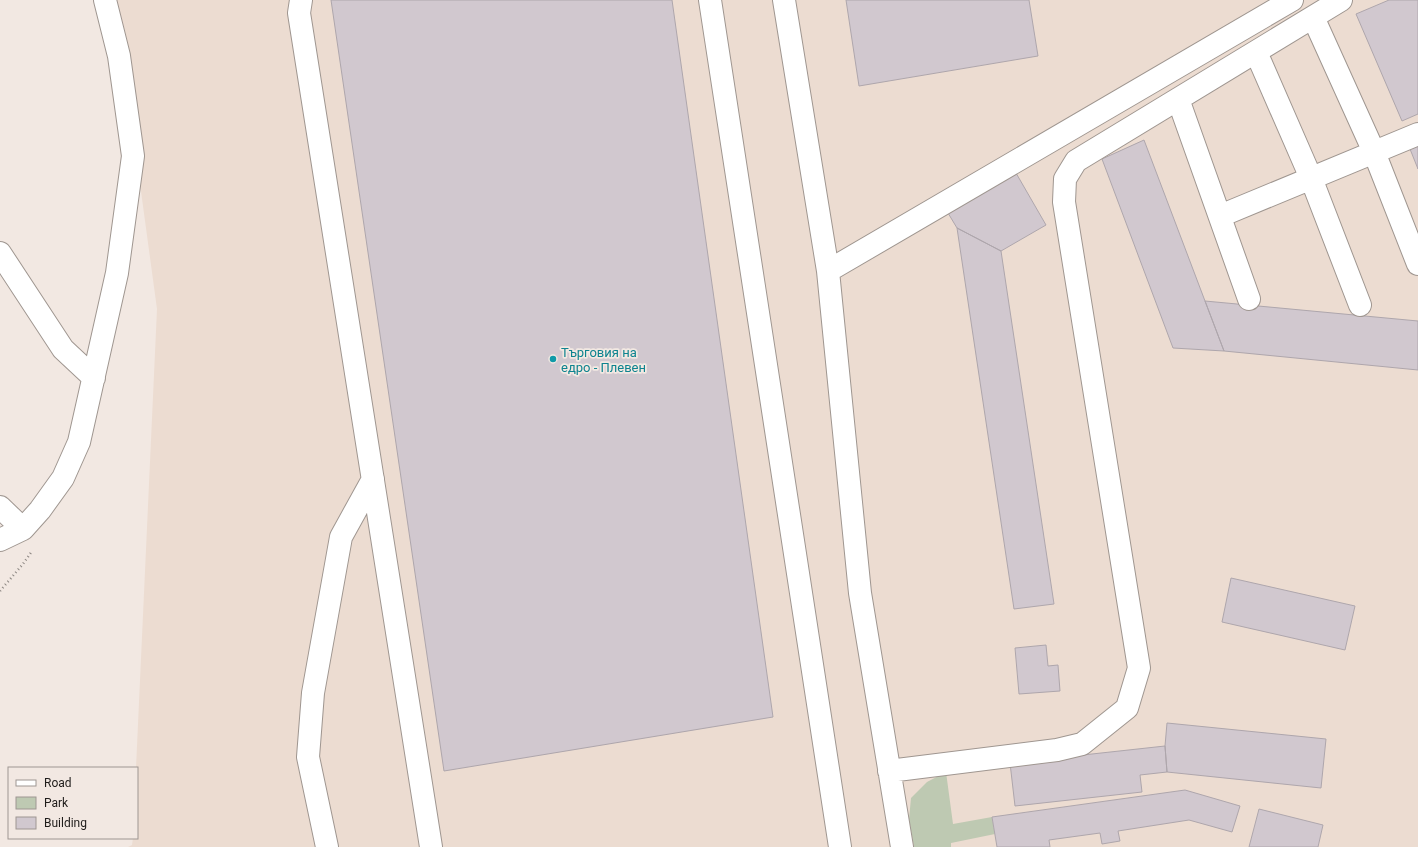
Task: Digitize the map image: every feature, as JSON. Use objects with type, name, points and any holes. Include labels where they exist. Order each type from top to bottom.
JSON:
[{"type":"street","points":[[0,540],[23,529],[40,510],[63,478],[79,442],[117,273],[133,156],[119,56],[105,0]]},
{"type":"street","points":[[301,0],[299,13],[431,847]]},
{"type":"street","points":[[710,0],[840,847]]},
{"type":"street","points":[[784,0],[828,272],[860,593],[902,847]]},
{"type":"street","points":[[828,272],[1292,0]]},
{"type":"street","points":[[889,771],[1057,750],[1082,744],[1127,708],[1139,668],[1064,202],[1065,179],[1076,161],[1341,0]]},
{"type":"street","points":[[1313,17],[1374,152],[1418,264]]},
{"type":"street","points":[[1256,52],[1311,178],[1360,305]]},
{"type":"street","points":[[1178,100],[1249,299]]},
{"type":"street","points":[[1220,216],[1418,134]]},
{"type":"street","points":[[0,253],[63,349],[94,378]]},
{"type":"street","points":[[327,847],[308,757],[313,693],[341,537],[373,479]]},
{"type":"street","points":[[0,507],[23,529]]},
{"type":"shaded area","points":[[115,0],[1418,0],[1418,847],[128,847],[132,845],[133,839],[138,839],[138,767],[136,767],[157,309]]},
{"type":"green space","points":[[946,772],[953,824],[992,817],[995,834],[951,843],[951,847],[914,847],[909,819],[911,798],[927,782]]},
{"type":"building","name":"Търговия на едро - Плевен","points":[[331,0],[672,0],[773,717],[444,771]]},
{"type":"building","points":[[846,0],[1029,0],[1038,56],[859,86]]},
{"type":"building","points":[[1389,0],[1418,0],[1418,114],[1402,121],[1356,14]]},
{"type":"building","points":[[1144,140],[1224,351],[1173,348],[1102,159]]},
{"type":"building","points":[[1418,146],[1418,169],[1410,149]]},
{"type":"building","points":[[1016,173],[1046,225],[1001,251],[957,228],[948,213]]},
{"type":"building","points":[[957,228],[1001,251],[1054,604],[1014,609]]},
{"type":"building","points":[[1205,301],[1418,321],[1418,370],[1224,351]]},
{"type":"building","points":[[1231,578],[1355,606],[1345,650],[1222,622]]},
{"type":"building","points":[[1046,645],[1048,666],[1058,665],[1060,691],[1019,694],[1015,648]]},
{"type":"building","points":[[1167,723],[1326,739],[1321,788],[1167,772],[1165,746]]},
{"type":"building","points":[[1165,746],[1167,772],[1140,775],[1142,792],[1015,806],[1010,763]]},
{"type":"building","points":[[1185,790],[1240,806],[1232,832],[1189,820],[1118,831],[1120,841],[1102,844],[1100,833],[1049,840],[1050,847],[997,847],[992,817]]},
{"type":"building","points":[[1259,809],[1323,825],[1318,847],[1249,847]]},
{"type":"place","name":"Търговия на едро - Плевен","points":[[553,359]]}]
